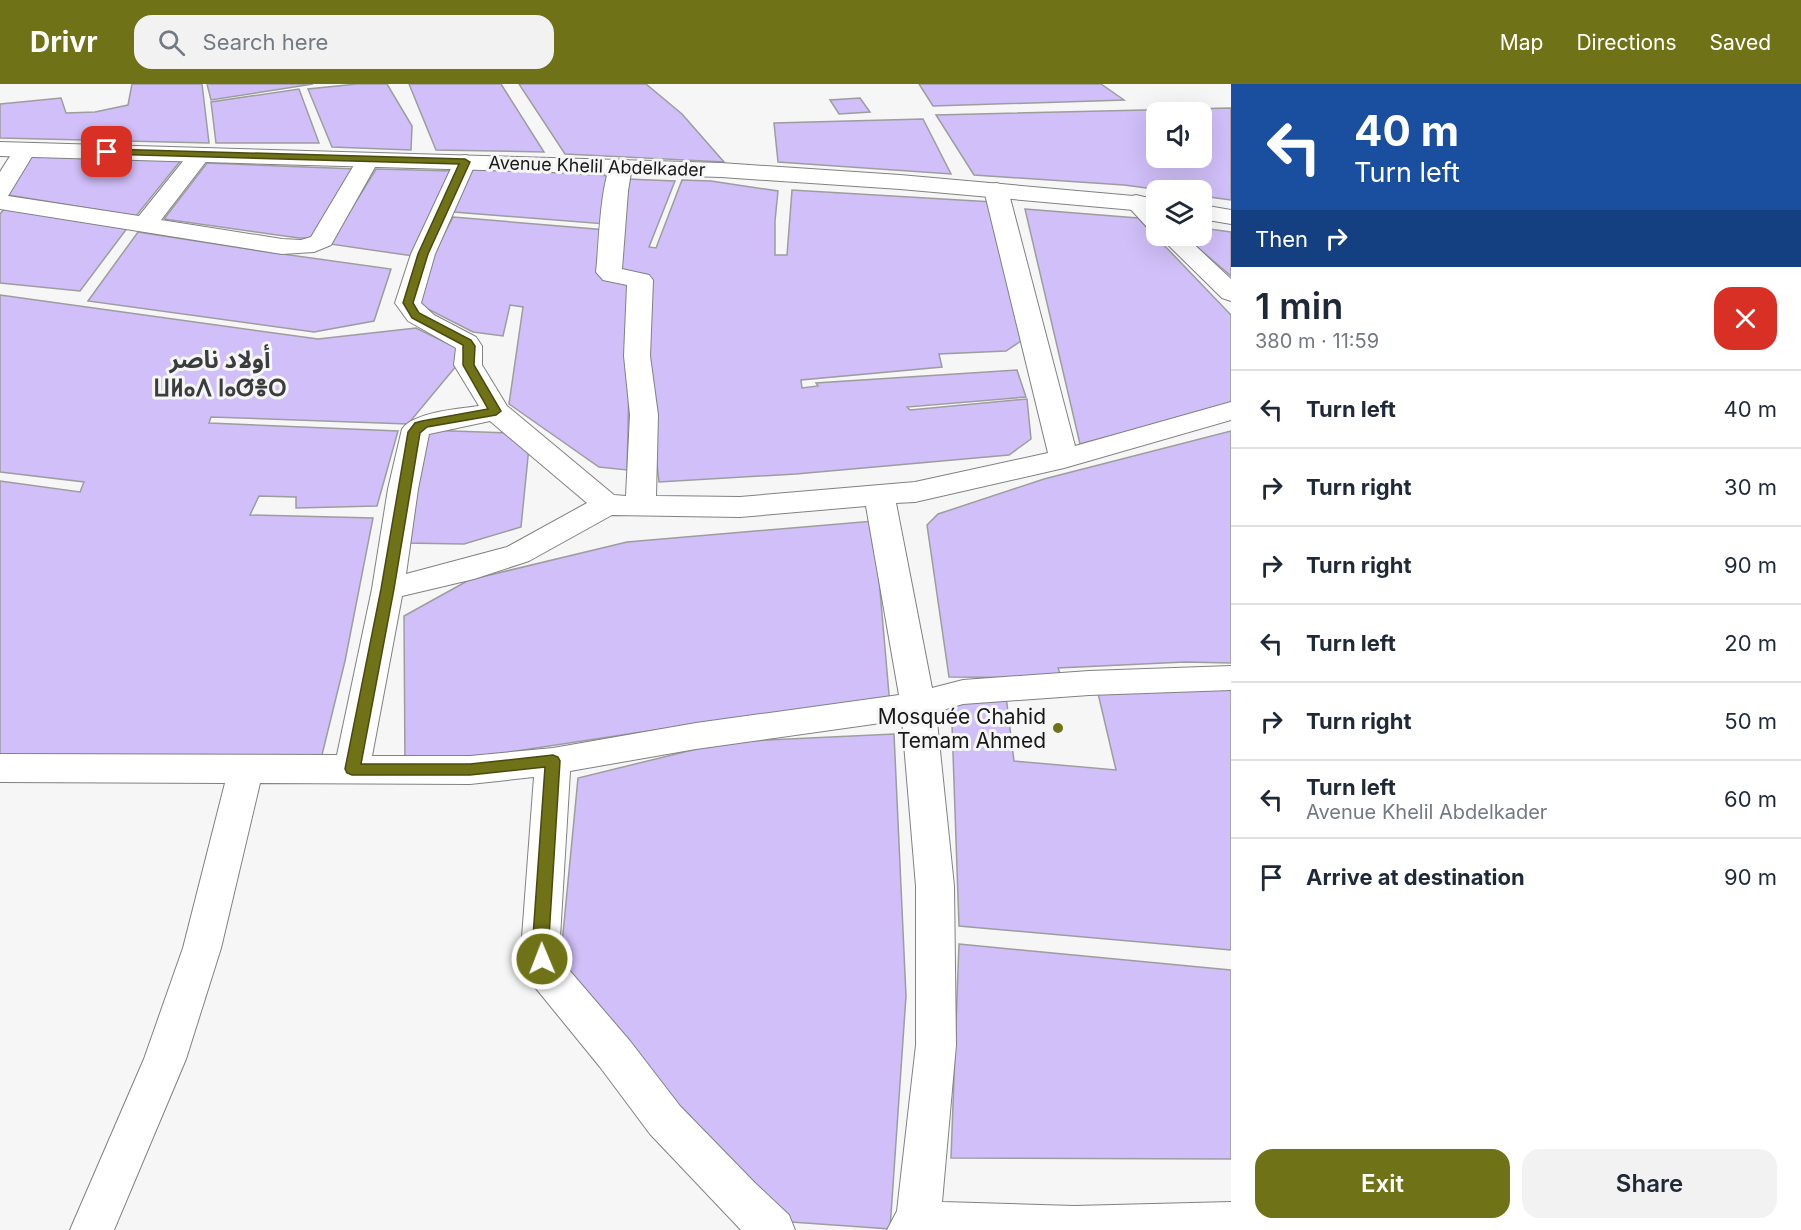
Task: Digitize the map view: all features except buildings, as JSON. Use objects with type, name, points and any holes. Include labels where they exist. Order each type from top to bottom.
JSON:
[{"type":"street","name":"Avenue Khelil Abdelkader","points":[[0,149],[732,171],[996,190],[1146,204]]},
{"type":"street","points":[[0,191],[25,150]]},
{"type":"street","points":[[145,224],[200,155]]},
{"type":"street","points":[[0,202],[279,246],[303,247],[316,245],[325,237],[368,160]]},
{"type":"street","points":[[465,162],[423,254],[408,303],[415,315],[467,343],[469,346],[468,365],[496,411],[607,505]]},
{"type":"street","points":[[621,166],[616,191],[609,272],[612,275],[640,280],[637,356],[644,415],[641,505]]},
{"type":"street","points":[[996,190],[1064,459]]},
{"type":"street","points":[[1212,214],[1231,217]]},
{"type":"street","points":[[1182,246],[1231,293]]},
{"type":"street","points":[[352,769],[388,589],[403,489],[416,429],[426,423],[496,411]]},
{"type":"street","points":[[388,589],[474,568],[518,554],[607,505],[740,507],[915,492],[1064,459],[1231,411]]},
{"type":"street","points":[[879,494],[918,705],[935,886],[936,1045],[914,1226],[1174,1228],[1231,1224]]},
{"type":"street","points":[[0,768],[470,770],[553,761],[696,736],[918,705],[963,692],[1089,682],[1231,678]]},
{"type":"street","points":[[553,761],[541,937],[542,959],[548,974],[615,1054],[665,1120],[738,1197],[773,1230]]},
{"type":"street","points":[[92,1230],[172,1037],[202,948],[246,769]]},
{"type":"place","name":"Mosquée Chahid Temam Ahmed","points":[[1058,728]]},
{"type":"district","name":"أولاد ناصر ⵡⵍⴰⴷ ⵏⴰⵚⴻⵔ","points":[[220,373]]},
{"type":"route","points":[[107,152],[465,162],[423,254],[408,303],[415,315],[467,343],[469,346],[468,365],[496,411],[426,423],[414,432],[388,589],[352,769],[470,770],[553,761],[541,937],[542,959]]}]
